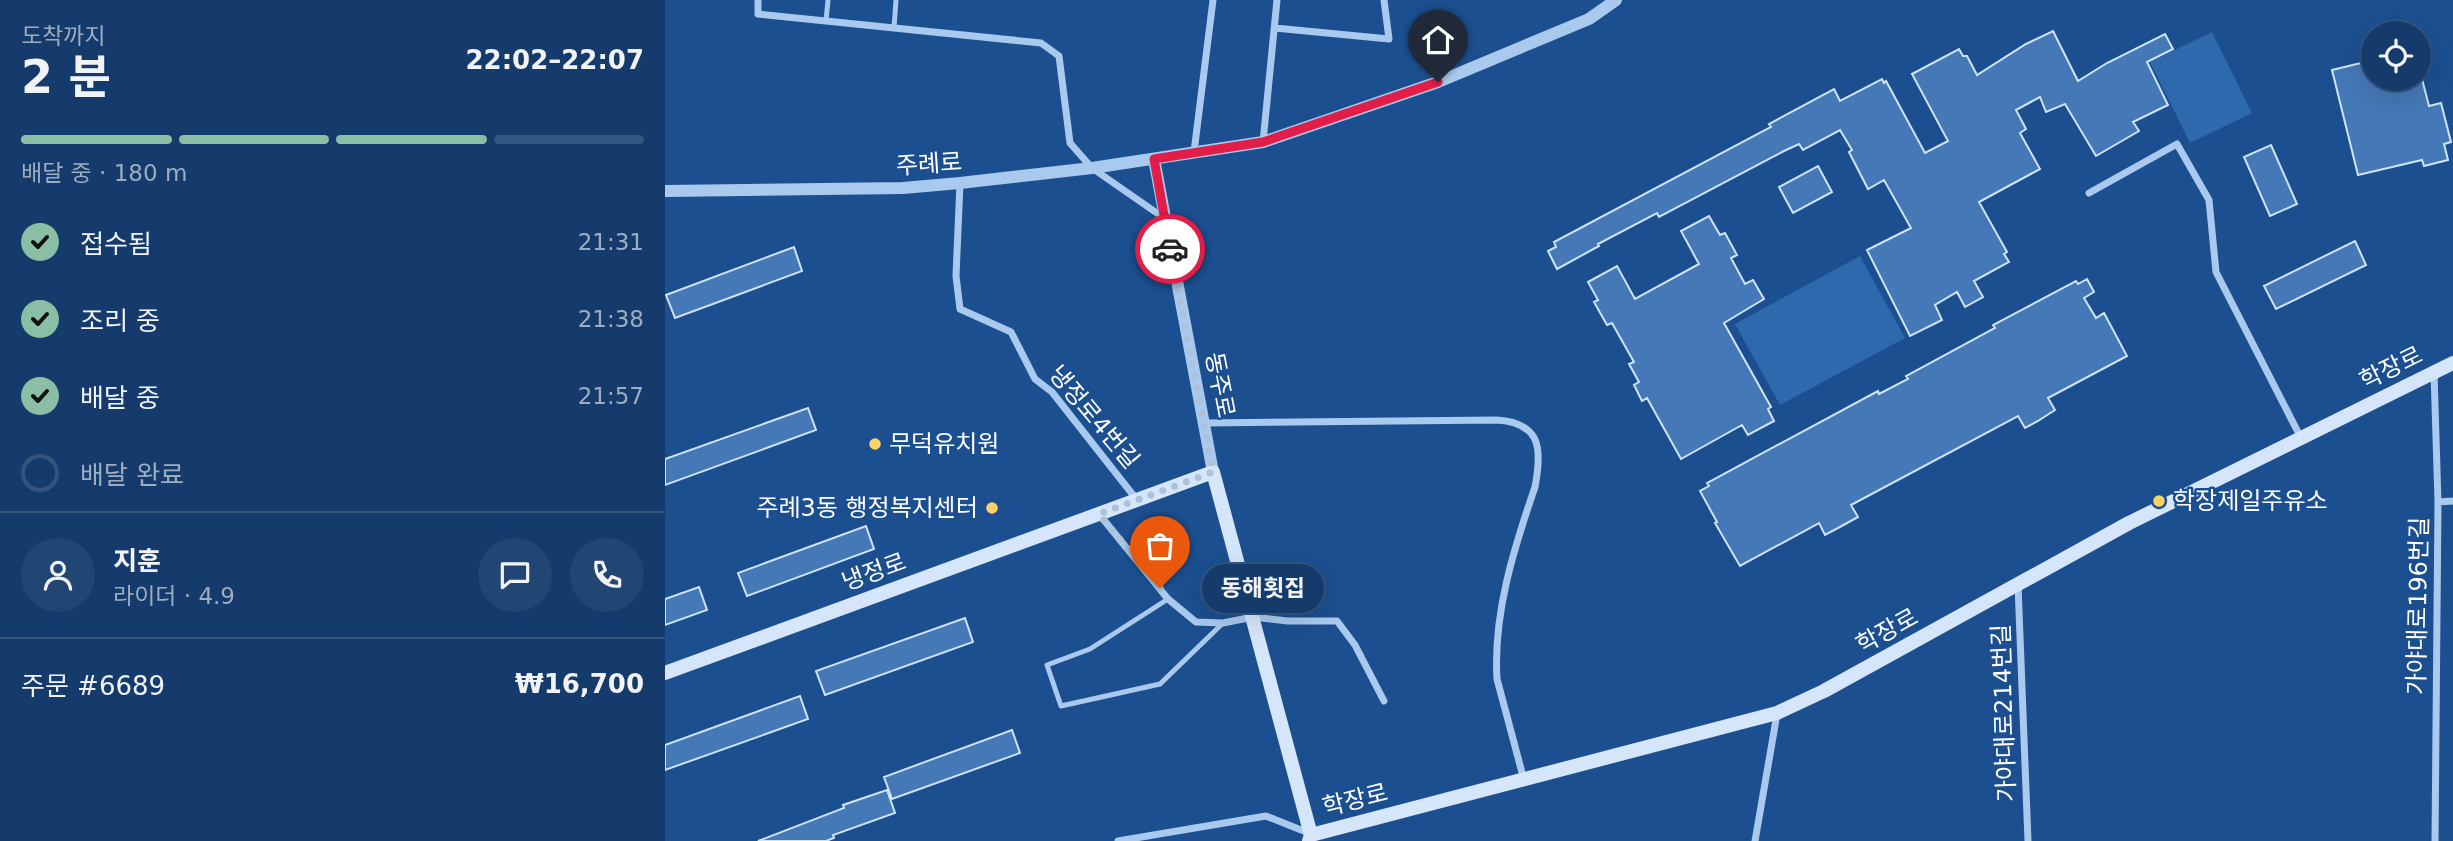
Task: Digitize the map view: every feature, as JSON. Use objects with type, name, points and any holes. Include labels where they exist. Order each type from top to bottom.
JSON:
[{"type":"main road","name":"학장로","points":[[1311,839],[1777,713],[1824,691],[2129,523],[2453,363]]},
{"type":"main road","name":"냉정로","points":[[665,673],[1213,472]]},
{"type":"main road","name":"동주로","points":[[1213,472],[1311,839]]},
{"type":"street","points":[[758,0],[758,14],[1041,43],[1059,56],[1070,143],[1092,168],[1164,218]]},
{"type":"street","points":[[1194,153],[1213,0]]},
{"type":"street","points":[[1263,142],[1277,0]]},
{"type":"street","points":[[1275,28],[1389,39],[1384,0]]},
{"type":"street","name":"주례로","points":[[665,191],[904,188],[1092,168],[1263,142],[1438,82],[1589,19],[1616,0]]},
{"type":"street","points":[[2089,193],[2177,145],[2209,200],[2216,272],[2301,438]]},
{"type":"street","name":"동주로","points":[[1154,159],[1213,472]]},
{"type":"street","name":"냉정로4번길","points":[[960,183],[956,276],[960,309],[1011,332],[1035,379],[1052,392],[1137,500]]},
{"type":"street","name":"가야대로196번길","points":[[2434,372],[2438,502],[2435,841]]},
{"type":"street","points":[[1204,423],[1497,420],[1520,424],[1530,431],[1540,452],[1539,469],[1503,599],[1497,668],[1497,679],[1524,780]]},
{"type":"street","points":[[2438,502],[2453,501]]},
{"type":"street","points":[[1099,514],[1168,599],[1196,622],[1223,623],[1252,617],[1288,621],[1337,621],[1355,645],[1384,701]]},
{"type":"street","name":"가야대로214번길","points":[[2018,584],[2028,841]]},
{"type":"street","points":[[1755,841],[1777,713]]},
{"type":"street","points":[[1118,841],[1266,816],[1311,839]]},
{"type":"lane","points":[[826,21],[828,0]]},
{"type":"lane","points":[[894,28],[896,0]]},
{"type":"lane","points":[[1168,599],[1090,649],[1047,665],[1061,706],[1160,684],[1223,623]]},
{"type":"shaded area","points":[[2212,32],[2252,113],[2190,143],[2150,62]]},
{"type":"shaded area","points":[[1860,256],[1905,338],[1780,405],[1735,324]]},
{"type":"building","points":[[2053,31],[2078,81],[2165,34],[2173,49],[2147,62],[2168,105],[2133,122],[2139,131],[2096,156],[2065,104],[2046,112],[2040,97],[2016,110],[2026,129],[2020,133],[2040,169],[1979,202],[2007,252],[2004,254],[2009,262],[1974,281],[1983,297],[1965,307],[1957,292],[1935,305],[1942,320],[1910,336],[1867,250],[1911,228],[1884,180],[1868,189],[1849,152],[1852,150],[1840,130],[1803,150],[1799,144],[1784,151],[1659,217],[1657,213],[1557,269],[1548,251],[1556,247],[1554,242],[1771,127],[1769,124],[1834,89],[1840,101],[1882,79],[1884,83],[1886,81],[1925,153],[1948,141],[1912,74],[1959,49],[1963,56],[1967,56],[1977,75],[2026,44]]},
{"type":"building","points":[[2361,63],[2361,91],[2425,91],[2429,106],[2441,103],[2451,142],[2444,144],[2448,160],[2424,166],[2422,160],[2358,175],[2332,70]]},
{"type":"building","points":[[2271,145],[2297,204],[2270,216],[2244,157]]},
{"type":"building","points":[[1818,166],[1832,192],[1793,213],[1779,187]]},
{"type":"building","points":[[1709,216],[1720,235],[1725,233],[1737,255],[1731,258],[1745,284],[1753,280],[1764,299],[1724,323],[1771,407],[1768,409],[1774,421],[1748,435],[1742,425],[1681,459],[1647,398],[1642,401],[1634,385],[1639,382],[1629,364],[1634,362],[1612,323],[1607,325],[1594,302],[1598,300],[1588,282],[1617,266],[1635,299],[1699,264],[1681,231]]},
{"type":"building","points":[[2355,241],[2366,265],[2276,309],[2264,286]]},
{"type":"building","points":[[794,247],[802,271],[675,318],[666,295]]},
{"type":"building","points":[[2087,279],[2094,292],[2084,298],[2096,318],[2104,313],[2127,356],[2048,398],[2055,410],[2038,421],[2025,428],[2018,416],[1851,505],[1858,517],[1838,528],[1825,535],[1819,523],[1740,566],[1700,491],[1709,486],[1707,483],[1878,391],[1879,394],[1908,379],[1906,376],[1995,328],[1993,325],[2076,281],[2078,284]]},
{"type":"building","points":[[808,408],[816,430],[665,485],[665,459]]},
{"type":"building","points":[[866,526],[874,549],[747,596],[738,573]]},
{"type":"building","points":[[699,587],[707,610],[665,625],[665,599]]},
{"type":"building","points":[[965,618],[973,642],[825,695],[816,671]]},
{"type":"building","points":[[800,696],[808,719],[665,770],[665,745]]},
{"type":"building","points":[[1012,730],[1020,753],[892,799],[884,777]]},
{"type":"building","points":[[887,790],[895,813],[833,835],[834,838],[826,841],[758,841],[844,808],[843,805]]},
{"type":"way so far","points":[[1160,588],[1099,514],[1213,472],[1170,249]]},
{"type":"place","name":"무덕유치원","points":[[875,444]]},
{"type":"place","name":"학장제일주유소","points":[[2159,501]]},
{"type":"place","name":"주례3동 행정복지센터","points":[[992,508]]},
{"type":"place","name":"동해횟집","points":[[1160,588]]},
{"type":"route","points":[[1170,249],[1154,159],[1263,142],[1438,82]]}]
